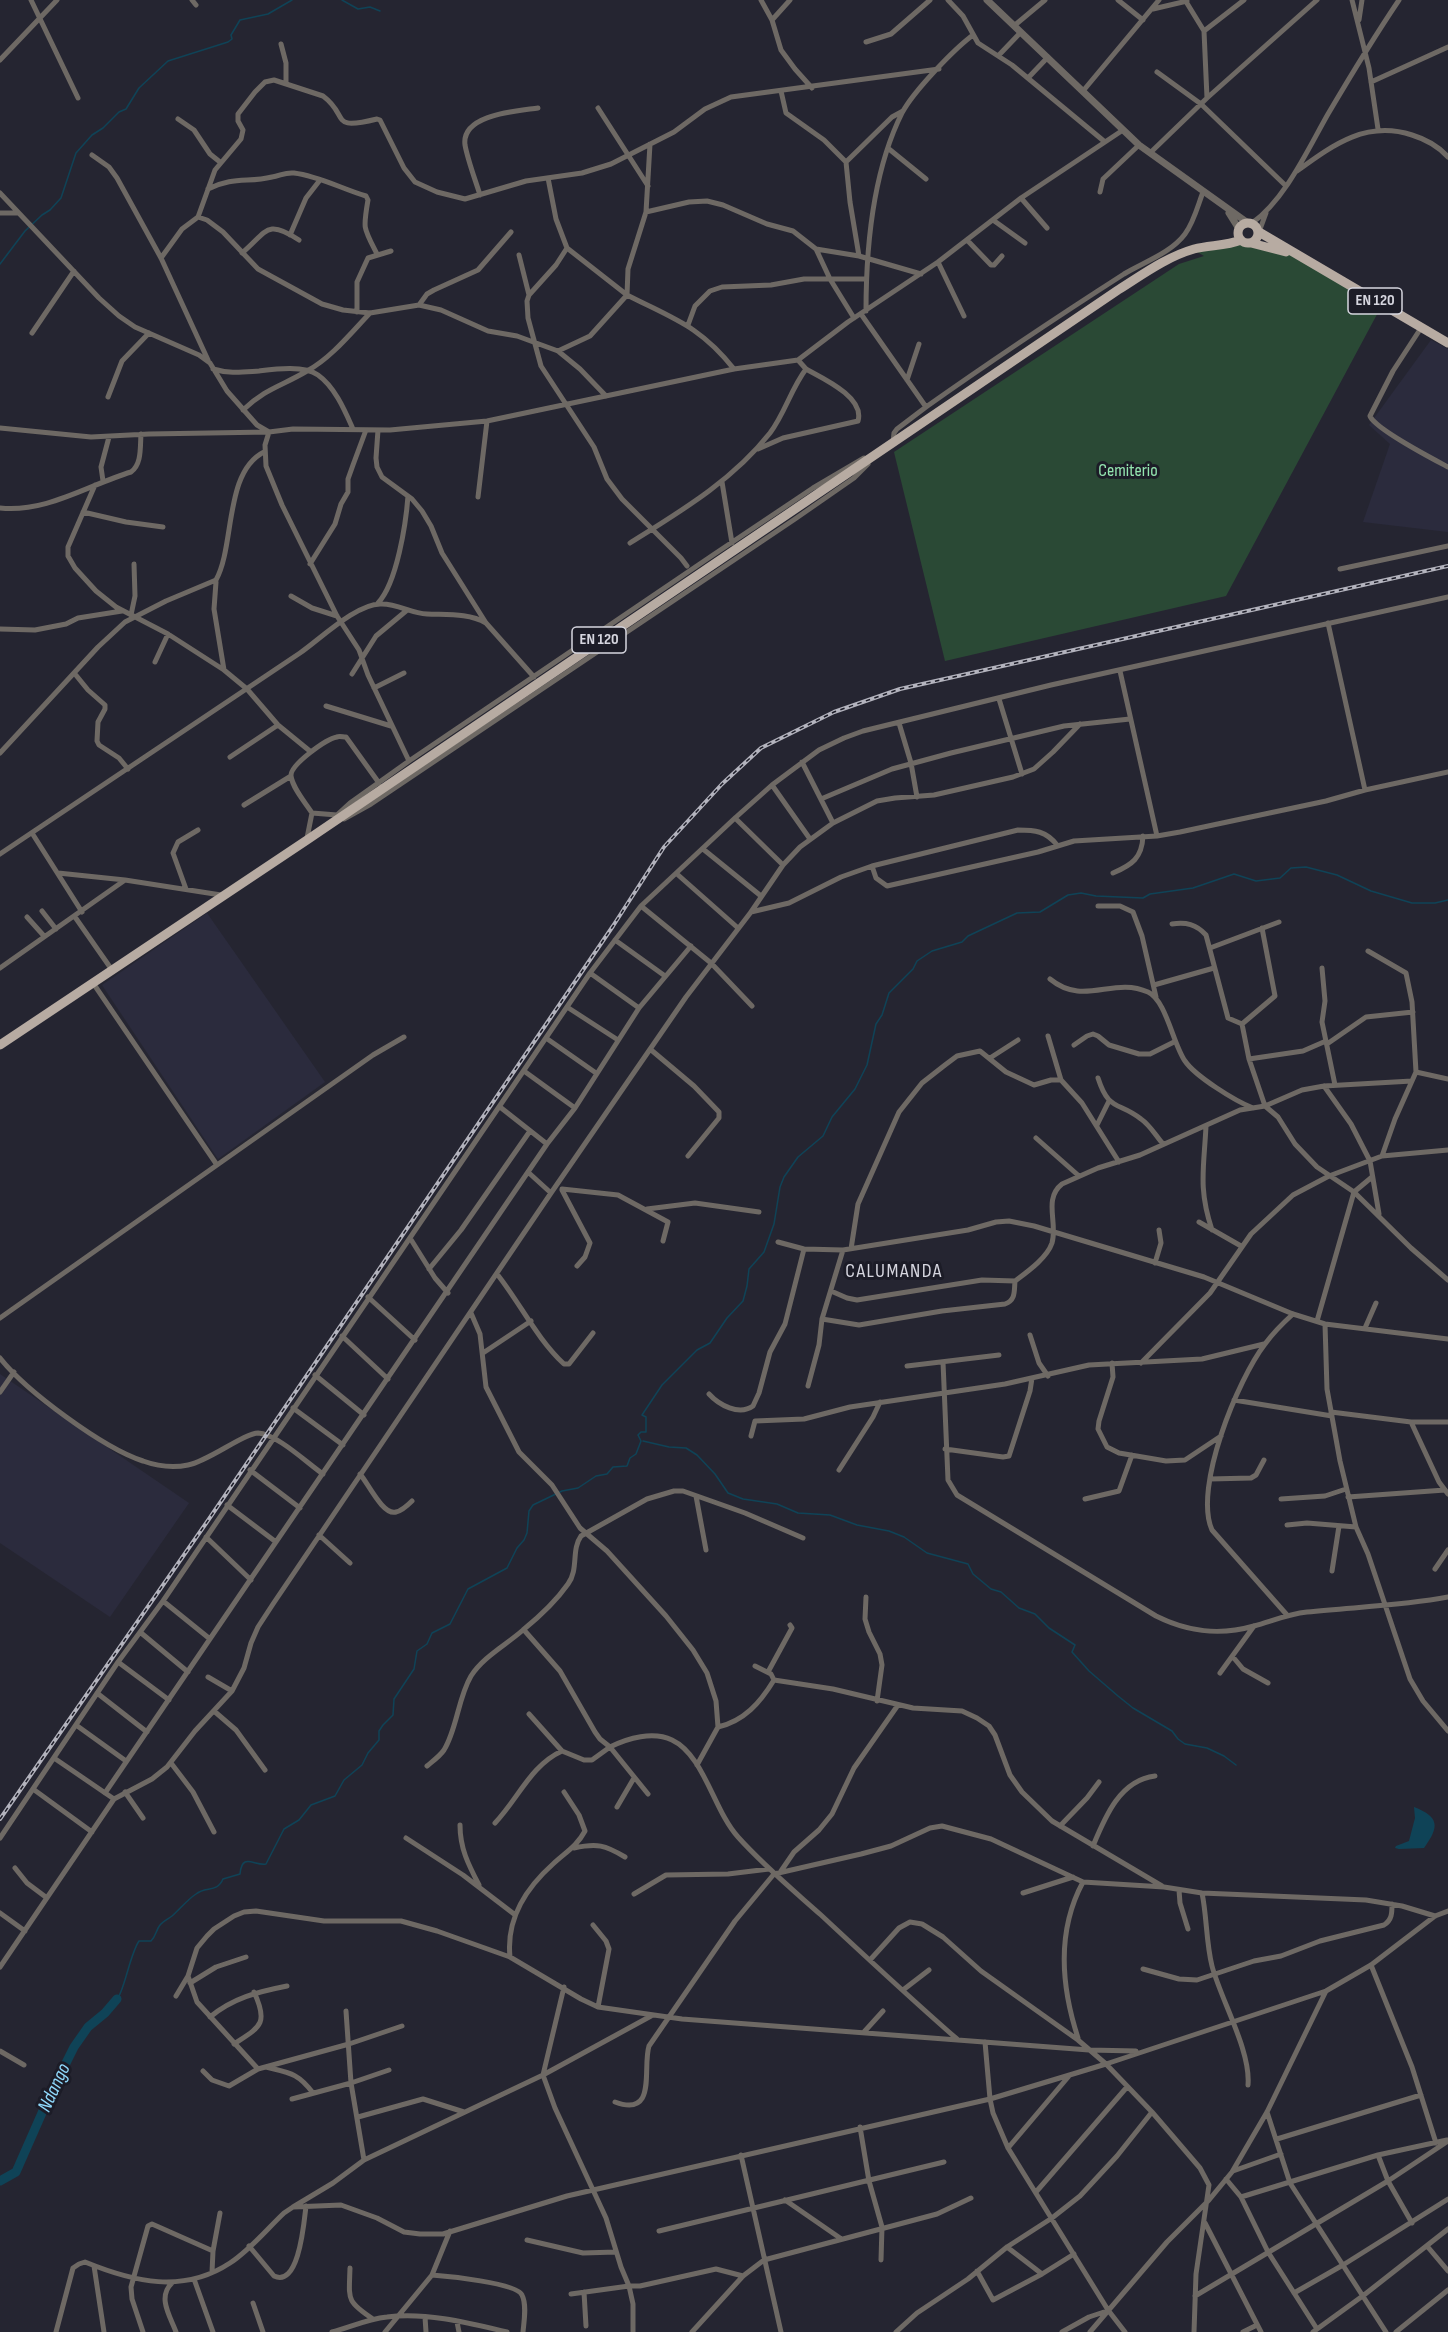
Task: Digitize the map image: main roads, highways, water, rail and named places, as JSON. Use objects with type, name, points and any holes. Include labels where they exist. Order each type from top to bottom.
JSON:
[{"type":"main road","name":"EN 120","points":[[0,1045],[221,895],[307,840],[334,819],[882,449],[1160,264],[1204,248],[1232,243],[1250,223],[1259,232],[1448,343]]},
{"type":"main road","points":[[1251,243],[1257,239],[1259,232]]},
{"type":"main road","name":"EN 120","points":[[1239,234],[1251,243],[1302,257]]},
{"type":"waterway","points":[[0,264],[25,231],[61,198],[76,153],[92,135],[103,128],[119,112],[126,109],[139,88],[168,61],[228,42],[232,39],[231,35],[240,20],[268,14],[292,0]]},
{"type":"waterway","points":[[342,0],[358,9],[370,7],[380,11]]},
{"type":"waterway","points":[[117,1999],[139,1941],[151,1941],[161,1924],[190,1899],[200,1892],[218,1886],[223,1879],[240,1874],[243,1863],[249,1861],[266,1864],[284,1829],[299,1820],[311,1805],[335,1796],[344,1780],[362,1765],[379,1740],[379,1731],[393,1715],[394,1699],[414,1669],[417,1651],[427,1644],[432,1633],[450,1624],[468,1589],[507,1568],[527,1533],[529,1511],[533,1505],[562,1491],[578,1488],[596,1476],[607,1474],[613,1467],[627,1466],[630,1458],[636,1454],[641,1441],[638,1435],[646,1432],[646,1417],[642,1415],[662,1385],[697,1350],[710,1343],[727,1318],[743,1301],[749,1269],[764,1252],[774,1224],[780,1187],[784,1177],[798,1157],[823,1136],[832,1117],[855,1089],[867,1065],[876,1024],[882,1015],[889,993],[913,969],[917,961],[932,951],[962,942],[968,936],[1017,913],[1040,912],[1068,895],[1081,893],[1143,898],[1150,894],[1193,888],[1234,874],[1256,881],[1280,878],[1291,868],[1306,867],[1337,875],[1371,891],[1412,903],[1435,903],[1448,900]]},
{"type":"waterway","points":[[643,1441],[686,1448],[697,1455],[715,1474],[728,1493],[743,1499],[777,1504],[798,1513],[830,1515],[857,1525],[889,1531],[904,1537],[927,1553],[968,1564],[973,1574],[991,1589],[1001,1592],[1019,1608],[1035,1614],[1049,1628],[1075,1645],[1072,1652],[1089,1671],[1133,1708],[1172,1731],[1185,1744],[1207,1748],[1236,1765]]},
{"type":"waterway","name":"Ndango","points":[[0,2181],[16,2172],[74,2047],[88,2027],[117,1999]]},
{"type":"railway","points":[[0,1819],[209,1519],[613,926],[664,847],[722,784],[761,748],[834,712],[900,689],[1448,566]]},
{"type":"district","name":"CALUMANDA","points":[[894,1272]]},
{"type":"park label","name":"Cemiterio","points":[[1128,471]]}]
